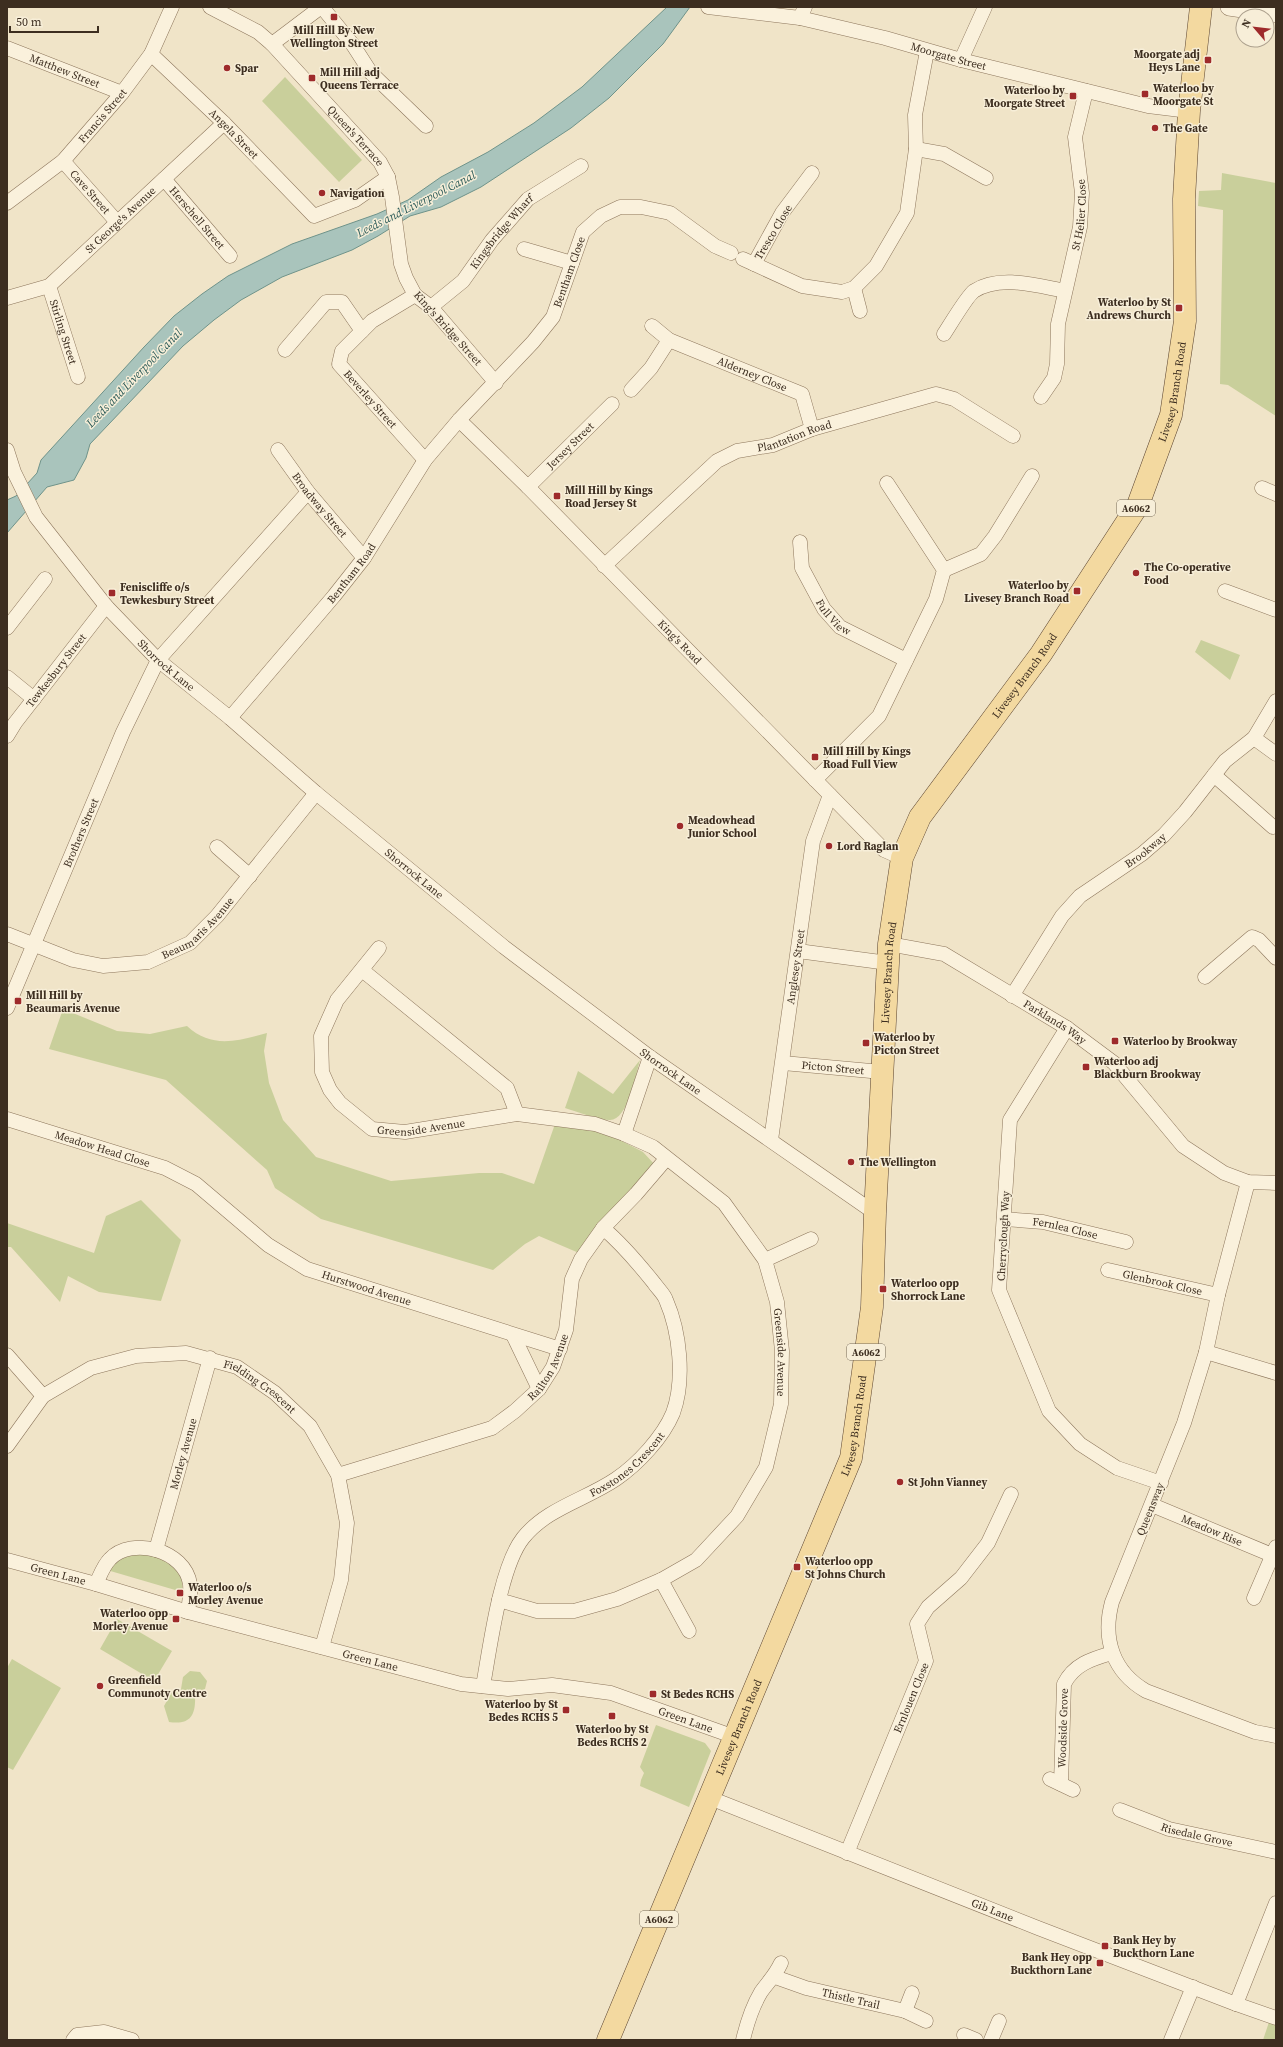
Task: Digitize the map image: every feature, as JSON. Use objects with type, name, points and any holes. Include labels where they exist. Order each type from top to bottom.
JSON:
[{"type":"main road","name":"Livesey Branch Road","points":[[608,2040],[852,1458],[872,1307],[875,1213],[888,954],[902,858],[920,817],[1041,654],[1143,496],[1171,414],[1185,321],[1184,199],[1189,111],[1201,7]]},
{"type":"street","name":"Francis Street","points":[[7,203],[63,161],[122,94],[151,54],[172,7]]},
{"type":"street","name":"Queen's Terrace","points":[[210,7],[258,32],[272,44],[380,162],[388,177]]},
{"type":"street","points":[[272,44],[322,7],[353,45],[371,73],[426,126]]},
{"type":"street","name":"Moorgate Street","points":[[708,7],[802,13],[961,60],[1148,106],[1189,111]]},
{"type":"street","points":[[1229,7],[1276,14]]},
{"type":"street","points":[[961,60],[983,8]]},
{"type":"street","name":"Matthew Street","points":[[7,48],[122,94]]},
{"type":"street","points":[[860,311],[854,288],[876,266],[907,213],[916,149],[915,116],[928,51]]},
{"type":"street","name":"Angela Street","points":[[151,54],[224,123],[314,216],[355,200],[388,177]]},
{"type":"street","name":"St Helier Close","points":[[1041,397],[1054,378],[1057,364],[1058,324],[1080,227],[1082,193],[1075,137],[1086,91]]},
{"type":"street","name":"St George's Avenue","points":[[7,298],[49,286],[224,123]]},
{"type":"street","points":[[916,149],[944,154],[986,178]]},
{"type":"street","name":"Cave Street","points":[[63,161],[117,222]]},
{"type":"street","name":"Kingsbridge Wharf","points":[[431,307],[463,281],[492,240],[528,199],[581,166]]},
{"type":"street","name":"Tresco Close","points":[[812,173],[782,213],[743,258],[802,286],[842,292],[854,288]]},
{"type":"street","name":"King's Bridge Street","points":[[388,177],[399,237],[401,264],[415,295],[431,307],[496,383]]},
{"type":"street","name":"Herschell Street","points":[[164,179],[230,256]]},
{"type":"street","name":"Bentham Close","points":[[460,420],[496,383],[553,316],[583,232],[601,216],[620,207],[642,208],[670,213],[714,246],[743,258]]},
{"type":"street","points":[[524,249],[572,263]]},
{"type":"street","points":[[944,334],[974,291],[995,283],[1023,283],[1065,291]]},
{"type":"street","name":"Stirling Street","points":[[49,286],[78,377]]},
{"type":"street","name":"Beverley Street","points":[[415,295],[372,322],[362,331],[342,351],[339,364],[425,460]]},
{"type":"street","points":[[285,350],[326,302],[342,302],[362,331]]},
{"type":"street","name":"Alderney Close","points":[[652,326],[669,340],[802,394],[812,429]]},
{"type":"street","points":[[631,390],[651,368],[669,340]]},
{"type":"street","name":"Plantation Road","points":[[604,566],[717,461],[737,450],[773,445],[812,429],[936,394],[954,399],[1013,436]]},
{"type":"street","name":"Jersey Street","points":[[528,487],[612,404]]},
{"type":"street","name":"King's Road","points":[[460,420],[528,487],[884,850],[902,858]]},
{"type":"street","name":"Bentham Road","points":[[230,718],[334,596],[364,558],[425,460],[460,420]]},
{"type":"street","name":"Shorrock Lane","points":[[7,450],[14,472],[36,517],[106,606],[158,660],[230,718],[316,793],[504,947],[650,1057],[875,1213]]},
{"type":"street","name":"Broadway Street","points":[[278,450],[308,492],[364,558]]},
{"type":"street","points":[[944,570],[981,554],[995,536],[1032,476]]},
{"type":"street","points":[[815,780],[879,716],[936,599],[944,570],[887,483]]},
{"type":"street","points":[[1262,488],[1276,494]]},
{"type":"street","name":"Brothers Street","points":[[7,1008],[123,732],[158,660],[308,492]]},
{"type":"street","name":"Full View","points":[[800,542],[802,568],[824,609],[840,627],[906,660]]},
{"type":"street","points":[[7,628],[45,579]]},
{"type":"street","points":[[1225,591],[1276,610]]},
{"type":"street","name":"Tewkesbury Street","points":[[7,736],[106,606]]},
{"type":"street","points":[[7,677],[34,699]]},
{"type":"street","name":"Brookway","points":[[1012,996],[1062,916],[1076,901],[1111,874],[1142,854],[1164,835],[1225,761],[1254,738],[1276,701]]},
{"type":"street","points":[[1254,738],[1276,754]]},
{"type":"street","points":[[1214,775],[1273,827]]},
{"type":"street","name":"Beaumaris Avenue","points":[[7,934],[34,943],[73,960],[103,966],[148,962],[190,943],[217,916],[316,793]]},
{"type":"street","name":"Anglesey Street","points":[[771,1140],[813,841],[830,795]]},
{"type":"street","points":[[217,847],[250,876]]},
{"type":"street","points":[[1205,977],[1252,938],[1259,940],[1276,958]]},
{"type":"street","name":"Greenside Avenue","points":[[379,948],[337,1000],[321,1036],[322,1072],[330,1090],[340,1104],[372,1129],[405,1132],[517,1114],[595,1124],[624,1134],[652,1147],[724,1203],[765,1260],[777,1302],[782,1351],[781,1404],[766,1468],[737,1516],[696,1560],[661,1580],[617,1599],[574,1611],[536,1611],[499,1600]]},
{"type":"street","name":"Parklands Way","points":[[798,952],[944,954],[1012,996],[1068,1028],[1114,1062],[1183,1146],[1224,1173],[1248,1182],[1276,1183]]},
{"type":"street","points":[[362,970],[507,1088],[517,1114]]},
{"type":"street","name":"Cherryclough Way","points":[[1068,1028],[1010,1120],[1000,1290],[1049,1411],[1080,1444],[1117,1468],[1161,1483]]},
{"type":"street","points":[[624,1134],[650,1057]]},
{"type":"street","name":"Picton Street","points":[[783,1063],[882,1072]]},
{"type":"street","name":"Meadow Head Close","points":[[7,1119],[165,1168],[196,1184]]},
{"type":"street","name":"Railton Avenue","points":[[338,1475],[492,1428],[515,1411],[539,1389],[553,1367],[560,1349],[566,1330],[572,1279],[587,1248],[602,1228],[636,1194],[666,1159]]},
{"type":"street","name":"Queensway","points":[[1248,1182],[1218,1295],[1206,1352],[1184,1423],[1108,1617],[1107,1627],[1112,1653],[1123,1672],[1137,1686],[1146,1691],[1255,1732],[1276,1736]]},
{"type":"street","name":"Hurstwood Avenue","points":[[196,1184],[268,1245],[307,1269],[560,1349]]},
{"type":"street","name":"Fernlea Close","points":[[1004,1219],[1043,1222],[1126,1242]]},
{"type":"street","name":"Foxstones Crescent","points":[[483,1686],[499,1600],[508,1568],[522,1539],[550,1514],[617,1478],[654,1445],[673,1412],[680,1376],[678,1337],[666,1299],[623,1246],[602,1228]]},
{"type":"street","points":[[765,1260],[811,1240]]},
{"type":"street","name":"Glenbrook Close","points":[[1108,1270],[1218,1295]]},
{"type":"street","points":[[513,1335],[539,1389]]},
{"type":"street","points":[[1206,1352],[1276,1373]]},
{"type":"street","name":"Fielding Crescent","points":[[7,1446],[43,1396],[91,1368],[136,1356],[186,1353],[237,1366],[275,1393],[310,1426],[338,1475],[347,1523],[341,1580],[322,1647]]},
{"type":"street","points":[[7,1355],[43,1396]]},
{"type":"street","name":"Morley Avenue","points":[[156,1550],[210,1358]]},
{"type":"street","name":"Ernlouen Close","points":[[847,1853],[926,1661],[918,1624],[928,1607],[961,1578],[988,1543],[1011,1494]]},
{"type":"street","name":"Meadow Rise","points":[[1152,1505],[1274,1550],[1254,1598]]},
{"type":"street","points":[[96,1584],[110,1559],[120,1553],[130,1548],[156,1550],[174,1558],[185,1572],[190,1583],[188,1612]]},
{"type":"street","name":"Green Lane","points":[[7,1560],[96,1584],[188,1612],[461,1684],[508,1689],[552,1684],[611,1692],[735,1737]]},
{"type":"street","points":[[661,1580],[689,1631]]},
{"type":"street","name":"Woodside Grove","points":[[1061,1784],[1064,1684],[1068,1676],[1081,1664],[1090,1659],[1112,1653]]},
{"type":"street","name":"Gib Lane","points":[[710,1798],[847,1853],[1236,2004],[1276,2018]]},
{"type":"street","name":"Risedale Grove","points":[[1120,1810],[1168,1829],[1276,1852]]},
{"type":"street","points":[[1236,2004],[1276,1903]]},
{"type":"street","points":[[744,2035],[756,2002],[762,1992],[775,1977],[781,1964]]},
{"type":"street","name":"Thistle Trail","points":[[775,1977],[806,1988],[905,2010],[926,2021]]},
{"type":"street","points":[[1171,2040],[1193,1987]]},
{"type":"street","points":[[905,2010],[912,1993]]},
{"type":"street","points":[[991,2040],[999,2021]]},
{"type":"street","points":[[73,2040],[77,2035],[104,2032],[132,2040]]},
{"type":"green space","points":[[285,77],[362,160],[339,182],[262,101]]},
{"type":"green space","points":[[1222,173],[1276,183],[1276,416],[1228,385],[1220,384],[1223,210],[1198,206],[1199,191],[1221,190]]},
{"type":"green space","points":[[1201,640],[1240,655],[1230,680],[1195,652]]},
{"type":"green space","points":[[63,1009],[117,1031],[150,1034],[187,1026],[206,1038],[225,1041],[245,1039],[267,1033],[264,1051],[269,1083],[283,1120],[316,1157],[391,1181],[479,1173],[502,1173],[534,1184],[555,1124],[596,1131],[618,1139],[643,1152],[656,1166],[579,1253],[539,1236],[525,1244],[493,1270],[321,1219],[275,1188],[267,1170],[166,1080],[49,1049]]},
{"type":"green space","points":[[640,1060],[626,1105],[622,1113],[616,1118],[610,1120],[600,1119],[565,1108],[578,1071],[613,1094]]},
{"type":"green space","points":[[141,1200],[181,1240],[161,1301],[99,1292],[68,1276],[60,1302],[11,1247],[7,1247],[7,1223],[94,1253],[106,1216]]},
{"type":"green space","points":[[124,1554],[148,1554],[172,1565],[179,1574],[182,1592],[107,1570]]},
{"type":"green space","points":[[117,1619],[172,1651],[154,1681],[100,1649]]},
{"type":"green space","points":[[12,1659],[61,1688],[13,1770],[7,1767],[7,1668]]},
{"type":"green space","points":[[190,1671],[200,1672],[207,1681],[205,1689],[195,1695],[193,1714],[190,1718],[182,1722],[169,1722],[164,1706],[172,1692],[181,1689],[183,1677]]},
{"type":"green space","points":[[656,1725],[705,1743],[711,1751],[689,1807],[640,1786],[644,1773],[640,1767]]},
{"type":"green space","points":[[1269,2022],[1276,2025],[1276,2040],[1263,2040]]},
{"type":"water","name":"Leeds and Liverpool Canal","points":[[667,7],[690,7],[663,44],[609,98],[571,128],[481,187],[441,207],[410,216],[352,250],[282,277],[241,300],[214,320],[183,346],[90,444],[86,458],[74,480],[47,487],[7,533],[7,500],[16,496],[37,473],[41,460],[174,316],[228,276],[292,244],[377,214],[408,200],[441,177],[488,152],[534,123],[582,87]]},
{"type":"place","name":"Mill Hill By New Wellington Street","points":[[334,17]]},
{"type":"place","name":"Moorgate adj Heys Lane","points":[[1208,60]]},
{"type":"place","name":"Spar","points":[[227,68]]},
{"type":"place","name":"Mill Hill adj Queens Terrace","points":[[312,78]]},
{"type":"place","name":"Waterloo by Moorgate St","points":[[1145,94]]},
{"type":"place","name":"Waterloo by Moorgate Street","points":[[1073,96]]},
{"type":"place","name":"The Gate","points":[[1155,128]]},
{"type":"place","name":"Navigation","points":[[322,193]]},
{"type":"place","name":"Waterloo by St Andrews Church","points":[[1179,308]]},
{"type":"place","name":"Mill Hill by Kings Road Jersey St","points":[[557,496]]},
{"type":"place","name":"The Co-operative Food","points":[[1136,573]]},
{"type":"place","name":"Waterloo by Livesey Branch Road","points":[[1077,591]]},
{"type":"place","name":"Feniscliffe o/s Tewkesbury Street","points":[[112,593]]},
{"type":"place","name":"Mill Hill by Kings Road Full View","points":[[815,757]]},
{"type":"place","name":"Meadowhead Junior School","points":[[680,826]]},
{"type":"place","name":"Lord Raglan","points":[[829,846]]},
{"type":"place","name":"Mill Hill by Beaumaris Avenue","points":[[18,1001]]},
{"type":"place","name":"Waterloo by Brookway","points":[[1115,1041]]},
{"type":"place","name":"Waterloo by Picton Street","points":[[866,1043]]},
{"type":"place","name":"Waterloo adj Blackburn Brookway","points":[[1086,1067]]},
{"type":"place","name":"The Wellington","points":[[851,1162]]},
{"type":"place","name":"Waterloo opp Shorrock Lane","points":[[883,1289]]},
{"type":"place","name":"St John Vianney","points":[[900,1482]]},
{"type":"place","name":"Waterloo opp St Johns Church","points":[[797,1567]]},
{"type":"place","name":"Waterloo o/s Morley Avenue","points":[[180,1593]]},
{"type":"place","name":"Waterloo opp Morley Avenue","points":[[176,1619]]},
{"type":"place","name":"Greenfield Communoty Centre","points":[[100,1686]]},
{"type":"place","name":"St Bedes RCHS","points":[[653,1694]]},
{"type":"place","name":"Waterloo by St Bedes RCHS 5","points":[[566,1710]]},
{"type":"place","name":"Waterloo by St Bedes RCHS 2","points":[[612,1716]]},
{"type":"place","name":"Bank Hey by Buckthorn Lane","points":[[1105,1946]]},
{"type":"place","name":"Bank Hey opp Buckthorn Lane","points":[[1100,1963]]}]
